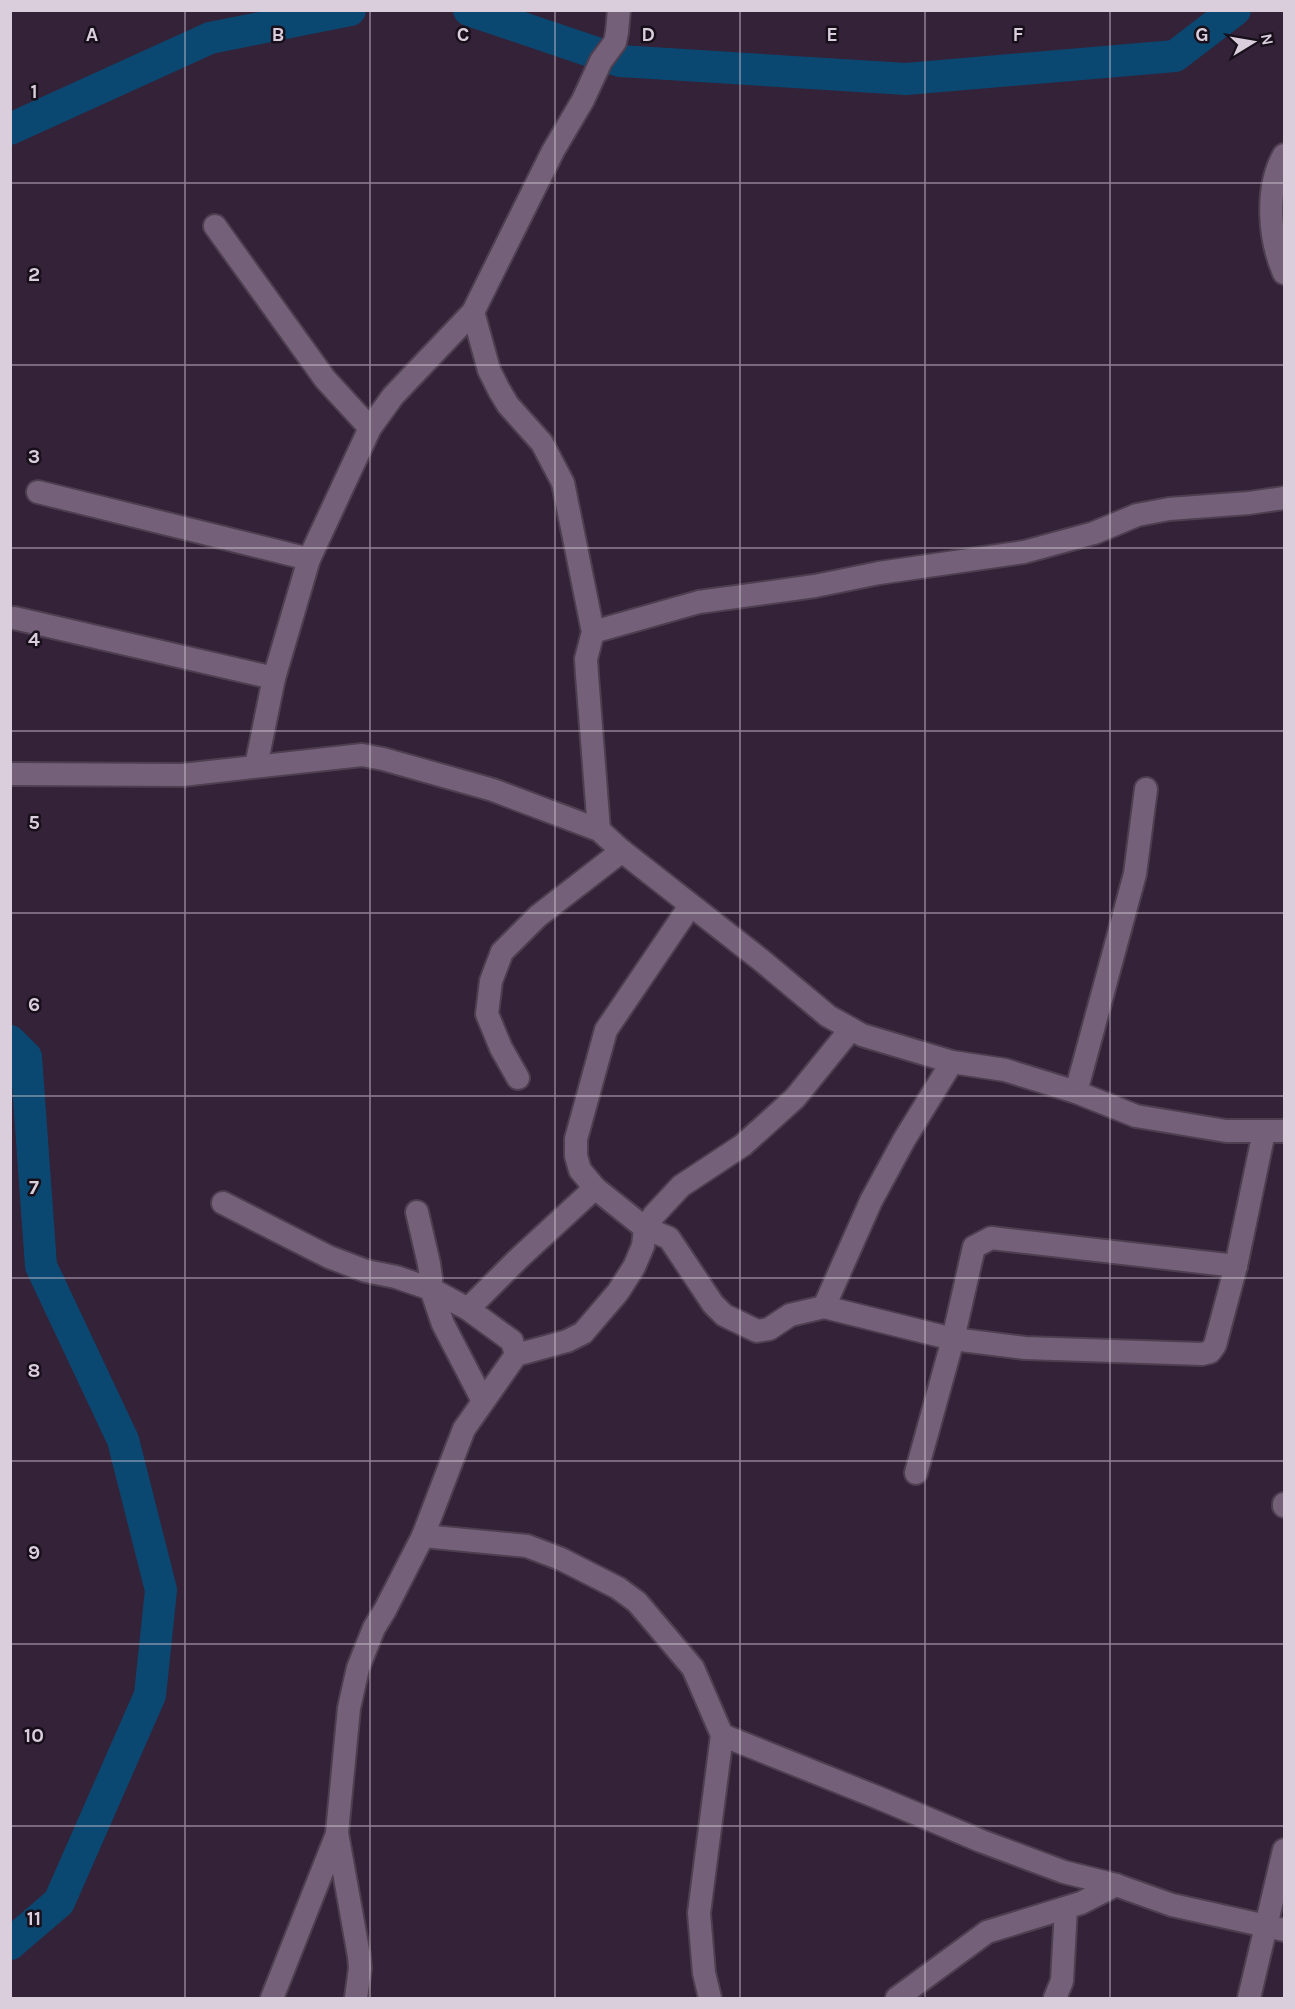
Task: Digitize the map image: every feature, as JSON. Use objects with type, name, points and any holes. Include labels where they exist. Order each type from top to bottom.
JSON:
[{"type":"street","points":[[256,766],[274,678],[309,559],[370,428],[393,396],[473,312],[553,150],[583,100],[601,62],[615,42],[619,10]]},
{"type":"street","points":[[1284,155],[1275,182],[1271,213],[1274,241],[1284,273]]},
{"type":"street","points":[[215,226],[325,379],[370,428]]},
{"type":"street","points":[[473,312],[489,370],[499,390],[508,405],[542,443],[563,483],[593,632],[586,659],[599,830]]},
{"type":"street","points":[[38,492],[309,559]]},
{"type":"street","points":[[593,632],[699,602],[815,586],[879,573],[1024,552],[1094,533],[1137,515],[1169,509],[1284,498]]},
{"type":"street","points":[[14,618],[274,678]]},
{"type":"street","points":[[10,774],[182,775],[362,755],[493,790],[599,830],[690,906],[762,960],[828,1016],[862,1035],[952,1062],[1005,1070],[1076,1092],[1136,1116],[1226,1131],[1274,1132],[1215,1345],[1210,1352],[1202,1354],[1025,1348],[953,1339],[824,1306],[790,1315],[765,1331],[746,1327],[724,1315],[713,1304],[669,1238],[645,1228],[595,1188],[580,1170],[576,1156],[576,1139],[606,1030],[690,906]]},
{"type":"street","points":[[1076,1092],[1135,874],[1146,789]]},
{"type":"street","points":[[518,1078],[501,1048],[487,1014],[491,981],[502,952],[538,916],[622,851]]},
{"type":"street","points":[[356,1998],[360,1968],[359,1956],[337,1833],[349,1708],[358,1668],[374,1628],[423,1536],[464,1429],[516,1355],[567,1341],[583,1333],[611,1301],[634,1267],[643,1246],[645,1228],[654,1215],[681,1186],[743,1145],[795,1098],[851,1029]]},
{"type":"street","points":[[824,1306],[871,1201],[904,1140],[952,1062]]},
{"type":"street","points":[[468,1309],[595,1188]]},
{"type":"street","points":[[223,1203],[329,1257],[366,1271],[396,1277],[431,1289],[468,1309],[512,1341],[516,1355]]},
{"type":"street","points":[[417,1212],[429,1264],[431,1289],[443,1324],[483,1401]]},
{"type":"street","points":[[916,1473],[953,1339],[974,1247],[991,1238],[1236,1266]]},
{"type":"street","points":[[423,1536],[527,1546],[561,1559],[618,1588],[637,1602],[693,1668],[722,1735],[699,1913],[704,1973],[710,1998]]},
{"type":"street","points":[[722,1735],[981,1841],[1064,1872],[1116,1885],[1172,1905],[1275,1927]]},
{"type":"street","points":[[272,1998],[337,1833]]},
{"type":"street","points":[[1249,1998],[1275,1927],[1284,1850]]},
{"type":"street","points":[[897,1998],[987,1932],[1081,1904],[1116,1885]]},
{"type":"street","points":[[1055,1998],[1062,1981],[1066,1908]]},
{"type":"waterway","points":[[10,129],[210,38],[350,10]]},
{"type":"waterway","points":[[469,10],[620,61],[906,79],[1175,56],[1235,10]]},
{"type":"waterway","points":[[10,1041],[26,1057],[41,1266],[123,1440],[161,1590],[150,1695],[59,1902],[10,1944]]}]
